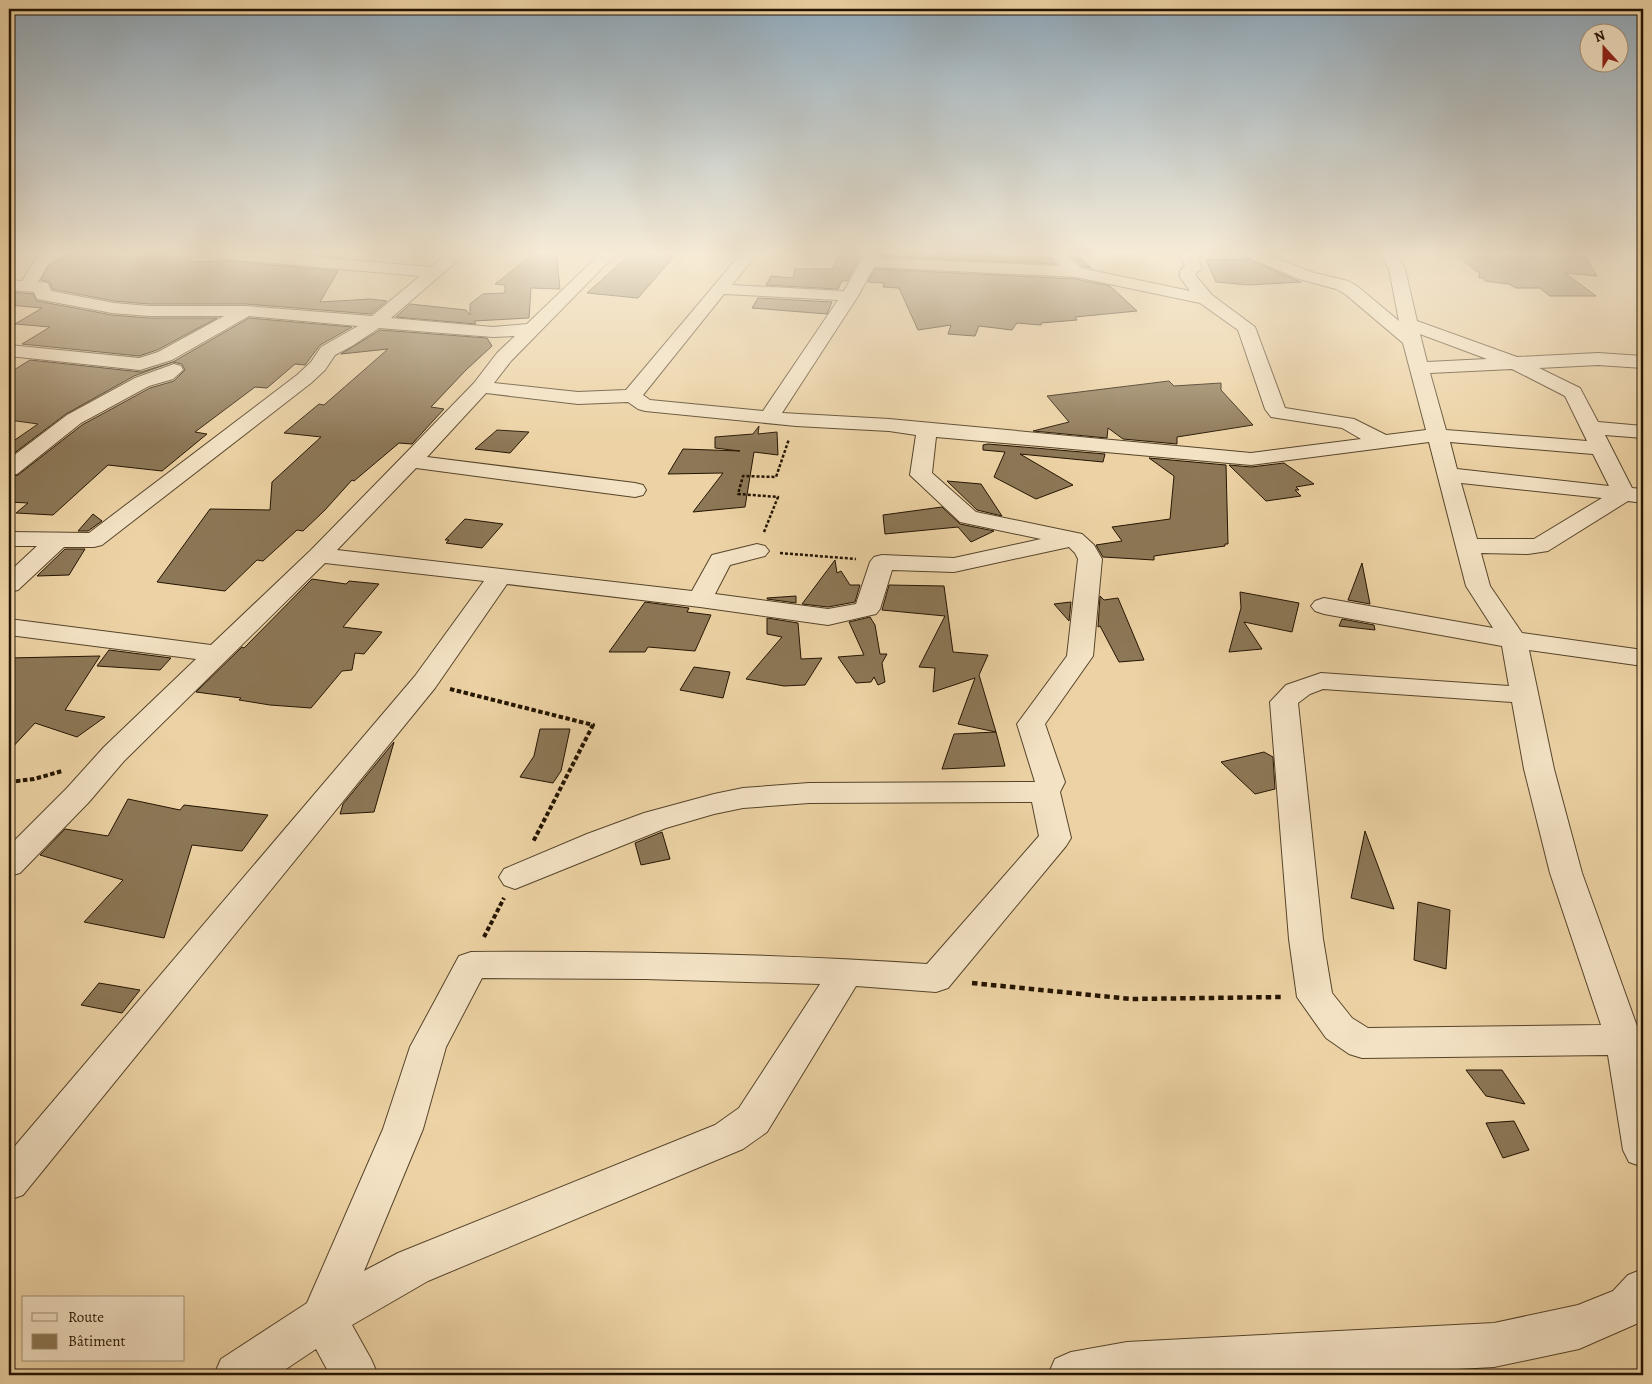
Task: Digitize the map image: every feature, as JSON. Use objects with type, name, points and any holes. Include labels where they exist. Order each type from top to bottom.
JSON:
[{"type":"street","points":[[9,351],[140,364],[174,351],[238,316]]},
{"type":"street","points":[[300,316],[493,332],[531,329]]},
{"type":"street","points":[[9,539],[94,540],[304,379],[318,366],[328,351],[346,342],[383,316]]},
{"type":"street","points":[[9,865],[78,795],[114,754],[412,462],[481,387],[504,356],[545,316]]},
{"type":"street","points":[[632,396],[698,316]]},
{"type":"street","points":[[769,417],[837,316]]},
{"type":"street","points":[[1230,316],[1246,327],[1278,412],[1347,423],[1383,442]]},
{"type":"street","points":[[1386,316],[1410,333],[1515,364],[1573,392],[1601,448],[1634,495]]},
{"type":"street","points":[[1406,316],[1478,586],[1514,640],[1538,769],[1580,919],[1634,1043],[1643,1150]]},
{"type":"street","points":[[9,469],[74,419],[142,382],[173,372],[175,369],[174,351]]},
{"type":"street","points":[[1421,368],[1598,359],[1643,362]]},
{"type":"street","points":[[481,387],[585,398],[632,396],[645,405],[796,420],[889,424],[927,430],[1251,459],[1437,435],[1601,448]]},
{"type":"street","points":[[1591,428],[1643,432]]},
{"type":"street","points":[[323,1318],[403,1129],[428,1048],[470,965],[724,966],[936,978],[1055,838],[1045,792],[1050,782],[1031,724],[1080,656],[1090,559],[1086,550],[1074,539],[968,518],[921,475],[927,430]]},
{"type":"street","points":[[412,462],[635,490]]},
{"type":"street","points":[[1448,475],[1634,495]]},
{"type":"street","points":[[1468,546],[1528,548],[1540,546],[1634,495]]},
{"type":"street","points":[[9,585],[59,539]]},
{"type":"street","points":[[319,555],[828,617],[867,610],[882,562],[954,565],[1074,539]]},
{"type":"street","points":[[700,600],[720,560],[757,551]]},
{"type":"street","points":[[9,1182],[425,682],[500,576]]},
{"type":"street","points":[[1324,606],[1514,640],[1643,658]]},
{"type":"street","points":[[9,627],[216,654]]},
{"type":"street","points":[[1525,694],[1321,681],[1303,686],[1290,694],[1284,702],[1306,939],[1315,997],[1339,1028],[1362,1043],[1634,1043]]},
{"type":"street","points":[[515,878],[605,839],[692,810],[744,798],[806,793],[900,791],[1045,792]]},
{"type":"street","points":[[237,1375],[323,1318],[413,1267],[729,1137],[753,1120],[847,972]]},
{"type":"street","points":[[1071,1375],[1127,1365],[1362,1365],[1494,1345],[1579,1327],[1629,1306],[1643,1290]]},
{"type":"street","points":[[323,1318],[356,1375]]},
{"type":"path","points":[[796,420],[776,477],[743,476],[738,494],[778,497],[757,551],[882,562]]},
{"type":"path","points":[[425,682],[593,725],[470,965]]},
{"type":"path","points":[[936,978],[1046,992],[1131,999],[1315,997]]},
{"type":"building","points":[[29,316],[217,318],[157,350],[139,356],[22,344],[50,327],[15,324]]},
{"type":"building","points":[[529,316],[529,318],[474,321],[476,324],[396,317]]},
{"type":"building","points":[[911,316],[1090,316],[1075,317],[1077,320],[1041,323],[1041,325],[1017,323],[1012,330],[979,326],[975,336],[948,334],[951,325],[918,330]]},
{"type":"building","points":[[249,318],[352,327],[320,345],[305,365],[295,364],[267,388],[255,387],[195,432],[207,434],[162,471],[108,465],[53,515],[16,513],[28,503],[9,502],[9,477],[18,475],[82,425],[150,388],[174,381],[185,370],[182,364],[173,362]]},
{"type":"building","points":[[380,330],[487,338],[492,346],[431,407],[444,409],[412,444],[399,443],[354,481],[352,480],[303,531],[297,530],[263,561],[257,560],[225,591],[157,582],[210,509],[270,510],[272,482],[321,437],[284,433],[319,404],[324,405],[388,349],[341,354]]},
{"type":"building","points":[[30,360],[141,372],[173,362],[134,376],[66,414],[9,457],[9,444],[38,424],[9,420],[9,373]]},
{"type":"building","points":[[1169,381],[1174,386],[1221,383],[1221,390],[1253,425],[1177,437],[1177,444],[1123,439],[1108,428],[1107,438],[1033,431],[1069,422],[1047,396]]},
{"type":"building","points":[[759,426],[758,434],[777,432],[778,455],[754,452],[745,507],[693,512],[723,473],[668,474],[683,449],[740,451],[715,448],[715,437],[753,434]]},
{"type":"building","points":[[497,430],[529,432],[510,453],[475,449]]},
{"type":"building","points":[[983,445],[1105,454],[1103,462],[1020,454],[1073,485],[1036,499],[994,477],[1005,452],[983,450]]},
{"type":"building","points":[[1149,458],[1226,465],[1228,544],[1154,556],[1154,560],[1103,557],[1096,545],[1122,541],[1112,527],[1170,519],[1174,476]]},
{"type":"building","points":[[1284,463],[1314,484],[1296,487],[1299,490],[1295,490],[1301,496],[1266,501],[1229,465],[1251,467]]},
{"type":"building","points":[[947,481],[981,484],[1002,516],[977,510]]},
{"type":"building","points":[[942,507],[960,524],[994,531],[971,542],[958,527],[885,534],[883,515]]},
{"type":"building","points":[[93,514],[102,521],[88,531],[78,531]]},
{"type":"building","points":[[465,519],[503,524],[482,548],[446,543],[449,540],[445,540]]},
{"type":"building","points":[[65,549],[85,549],[69,575],[37,576]]},
{"type":"building","points":[[835,560],[837,573],[841,571],[850,585],[860,585],[855,602],[828,607],[802,604]]},
{"type":"building","points":[[1362,563],[1370,604],[1348,600]]},
{"type":"building","points":[[312,579],[346,584],[349,581],[379,584],[343,627],[382,632],[364,654],[355,653],[352,670],[342,671],[311,708],[270,705],[239,700],[241,698],[196,692],[242,647],[244,648]]},
{"type":"building","points":[[889,585],[944,586],[953,652],[988,655],[979,675],[996,732],[958,724],[975,678],[933,692],[935,668],[919,667],[945,616],[882,610]]},
{"type":"building","points":[[1240,592],[1299,603],[1292,632],[1244,622],[1262,649],[1229,652],[1241,608]]},
{"type":"building","points":[[796,596],[796,603],[767,599],[767,598]]},
{"type":"building","points":[[1100,596],[1104,600],[1118,598],[1144,660],[1119,662],[1100,626],[1098,627]]},
{"type":"building","points":[[645,602],[689,608],[687,612],[711,615],[695,651],[648,647],[645,652],[609,652]]},
{"type":"building","points":[[1071,602],[1069,621],[1054,604]]},
{"type":"building","points":[[870,617],[875,625],[880,654],[887,654],[882,663],[885,682],[878,685],[874,677],[871,682],[856,683],[838,657],[864,655],[849,622]]},
{"type":"building","points":[[767,618],[798,623],[801,659],[822,658],[805,685],[784,686],[746,679],[782,637],[767,634]]},
{"type":"building","points":[[1342,619],[1374,625],[1375,630],[1339,626]]},
{"type":"building","points":[[109,650],[171,658],[160,670],[97,666]]},
{"type":"building","points":[[100,656],[65,710],[105,717],[77,737],[35,723],[9,751],[9,658]]},
{"type":"building","points":[[694,667],[730,672],[723,698],[680,690]]},
{"type":"building","points":[[540,729],[570,729],[561,771],[553,783],[520,777],[534,756]]},
{"type":"building","points":[[996,732],[1005,766],[942,769],[954,734]]},
{"type":"building","points":[[394,742],[374,812],[340,814],[343,804]]},
{"type":"building","points":[[1264,752],[1273,757],[1275,789],[1255,794],[1221,762]]},
{"type":"building","points":[[128,799],[180,810],[184,805],[268,815],[242,851],[192,845],[164,938],[84,922],[123,880],[40,855],[65,829],[108,836]]},
{"type":"building","points":[[1365,831],[1394,909],[1351,898]]},
{"type":"building","points":[[662,832],[670,859],[641,865],[635,843]]},
{"type":"building","points":[[1418,902],[1450,910],[1446,969],[1414,960]]},
{"type":"building","points":[[99,983],[140,990],[122,1013],[81,1005]]},
{"type":"building","points":[[1466,1070],[1502,1070],[1525,1104],[1486,1096]]},
{"type":"building","points":[[1514,1121],[1529,1150],[1503,1158],[1486,1123]]}]
